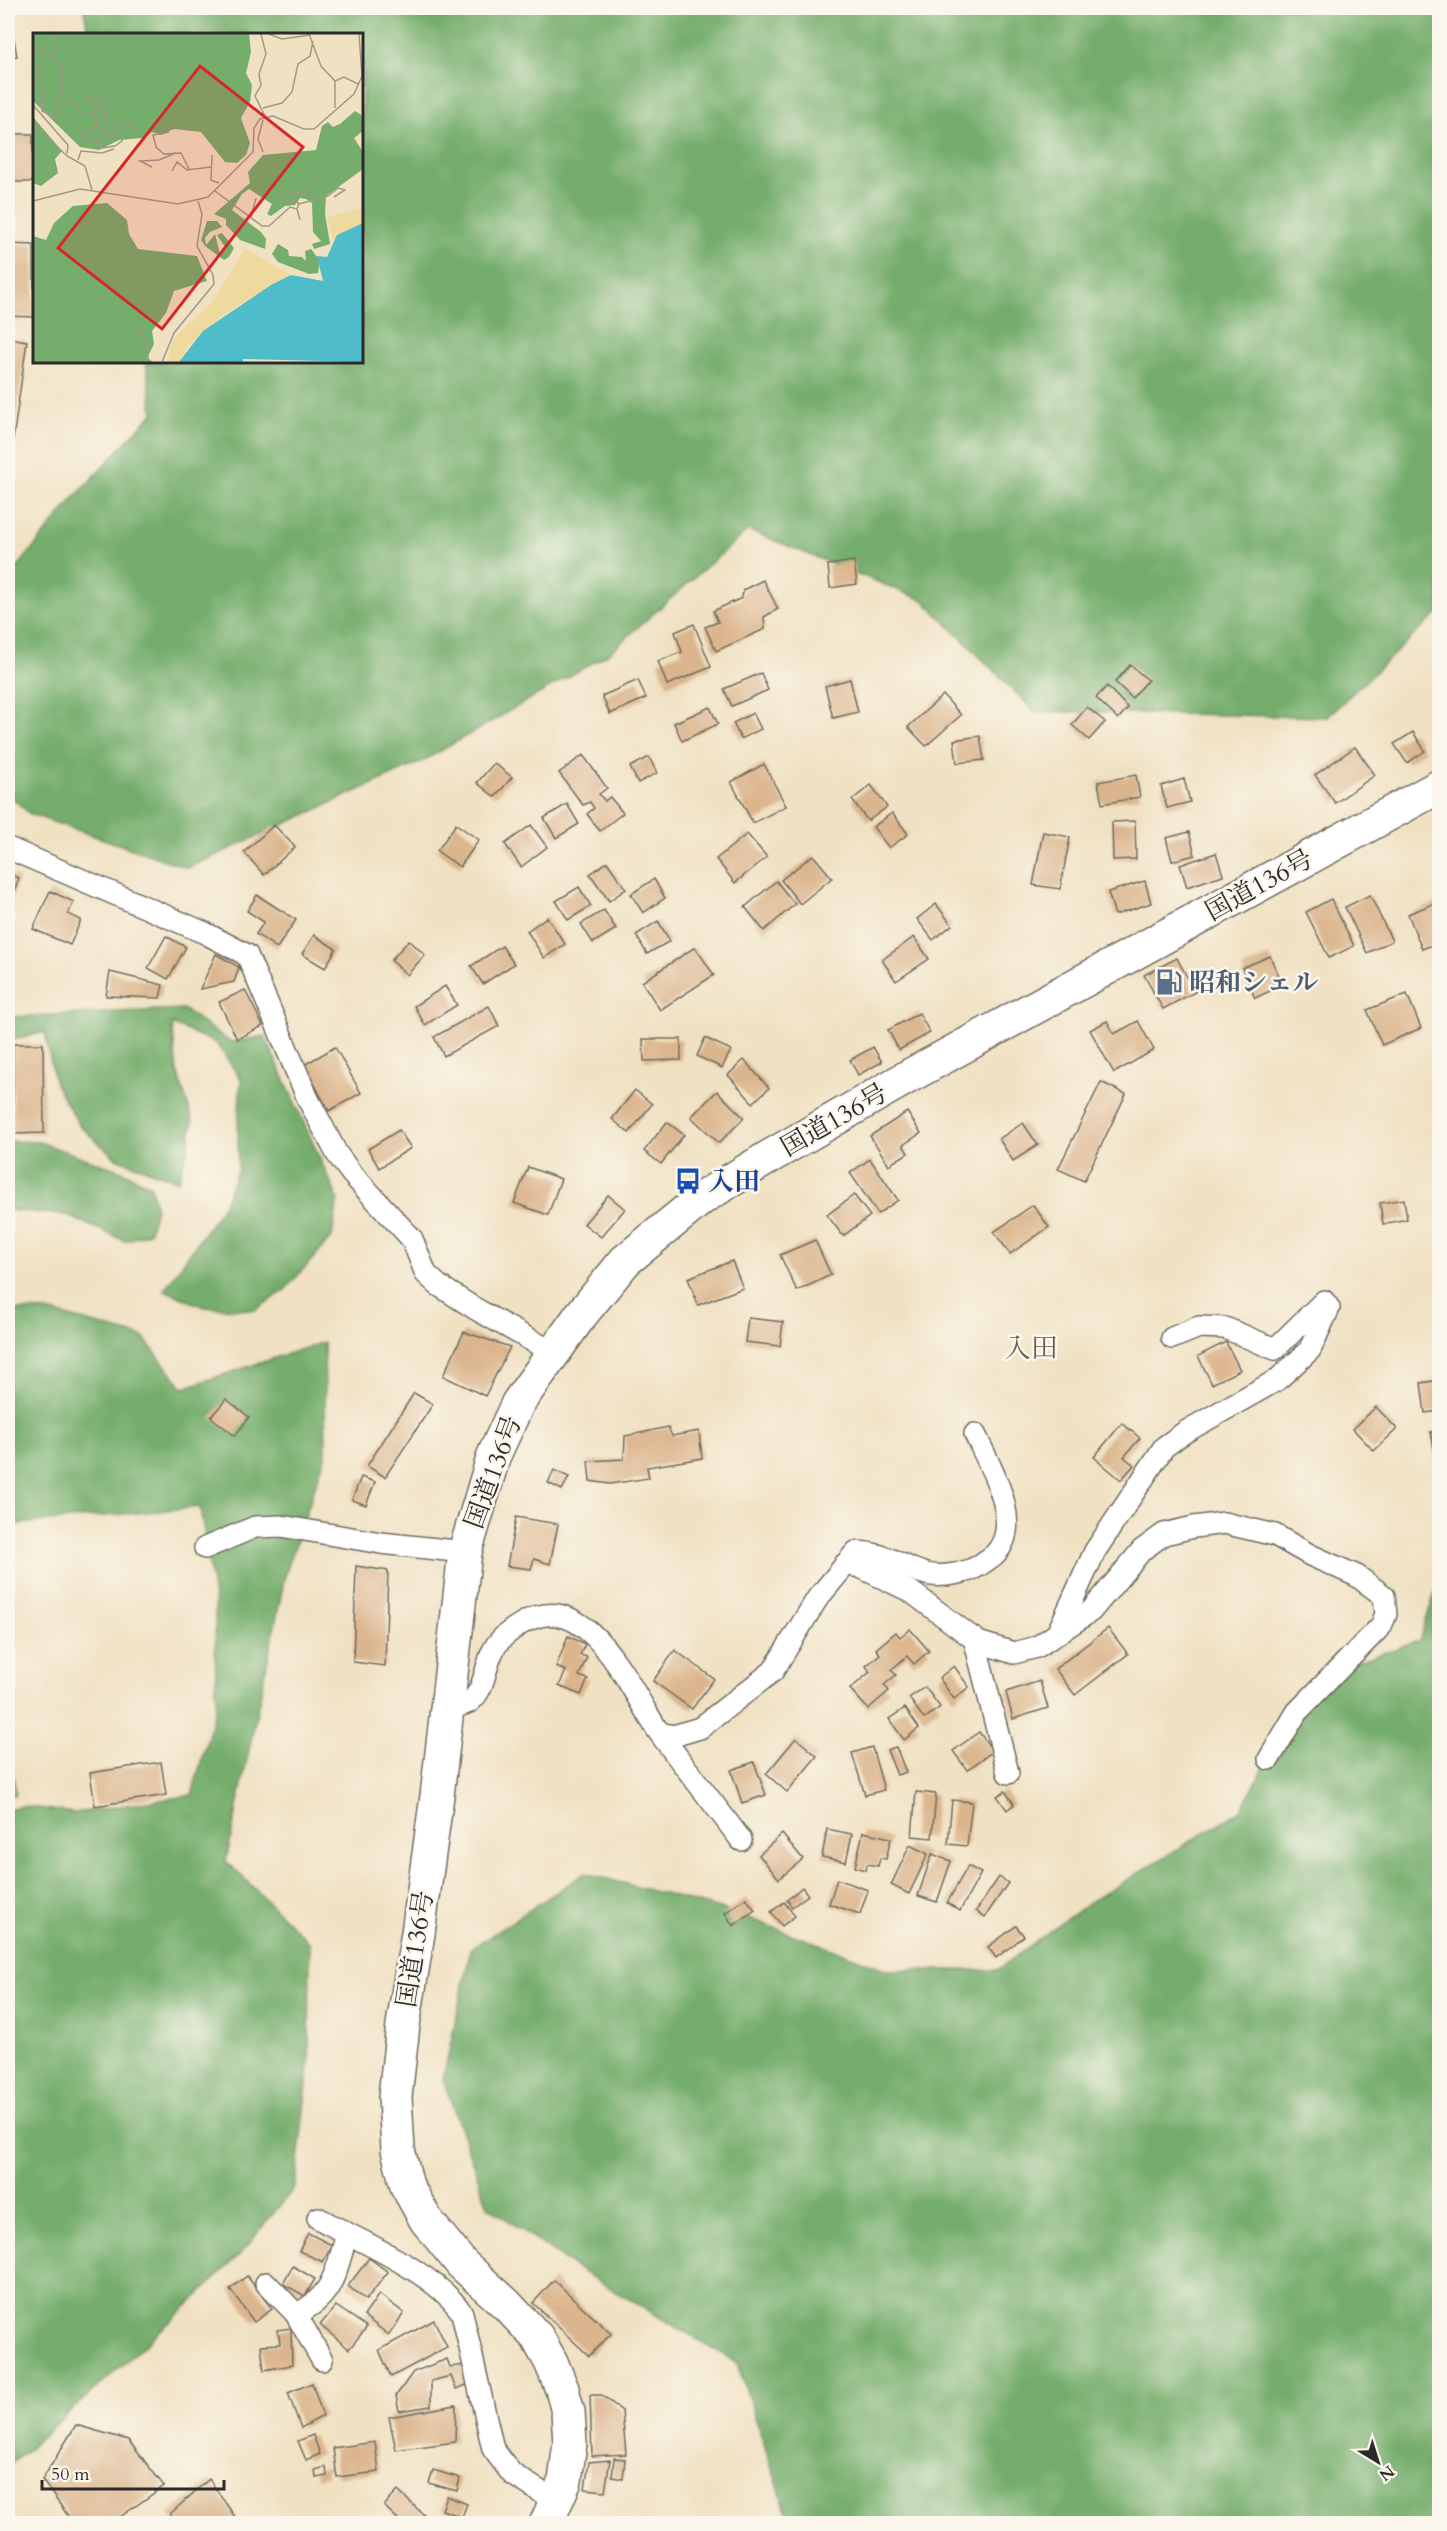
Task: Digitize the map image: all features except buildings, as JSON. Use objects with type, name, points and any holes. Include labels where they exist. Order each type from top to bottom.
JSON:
[{"type":"highway","name":"国道136号","points":[[551,2512],[565,2481],[570,2443],[568,2412],[551,2362],[537,2337],[506,2304],[461,2263],[426,2220],[407,2186],[398,2150],[395,2097],[447,1710],[465,1552],[494,1455],[518,1403],[580,1316],[625,1261],[702,1198],[911,1075],[1440,786]]},
{"type":"street","points":[[8,848],[206,933],[247,955],[308,1099],[332,1144],[351,1173],[412,1239],[426,1274],[438,1285],[474,1308],[554,1353]]},
{"type":"street","points":[[1057,1635],[1095,1551],[1164,1447],[1185,1432],[1277,1380],[1310,1350],[1329,1308],[1324,1301],[1314,1308],[1275,1349],[1225,1328],[1199,1328],[1172,1338]]},
{"type":"street","points":[[660,1733],[673,1736],[700,1728],[773,1671],[818,1599],[856,1552],[876,1553],[928,1575],[973,1569],[996,1554],[1007,1532],[1008,1516],[996,1479],[975,1434]]},
{"type":"street","points":[[845,1564],[860,1568],[910,1591],[978,1641],[1014,1653],[1038,1647],[1091,1611],[1142,1550],[1164,1534],[1224,1523],[1275,1535],[1310,1555],[1357,1576],[1384,1596],[1386,1614],[1381,1626],[1296,1712],[1269,1758]]},
{"type":"street","points":[[204,1548],[255,1527],[281,1526],[381,1543],[465,1552]]},
{"type":"street","points":[[447,1710],[470,1701],[477,1694],[495,1647],[511,1631],[523,1623],[558,1614],[581,1625],[604,1644],[660,1733],[741,1840]]},
{"type":"street","points":[[974,1638],[1008,1773]]},
{"type":"street","points":[[318,2217],[417,2272],[452,2298],[462,2313],[493,2449],[513,2474],[551,2512]]},
{"type":"street","points":[[296,2314],[313,2306],[330,2287],[347,2234]]},
{"type":"street","points":[[266,2283],[296,2314],[322,2360]]},
{"type":"green space","points":[[84,8],[1439,8],[1439,612],[1327,717],[1034,711],[923,600],[748,530],[608,654],[423,761],[188,868],[30,814],[8,794],[8,579],[74,498],[153,413],[146,363],[363,363],[363,33],[88,33]]},
{"type":"green space","points":[[183,1009],[230,1042],[265,1036],[338,1199],[332,1237],[284,1291],[255,1310],[204,1307],[164,1290],[223,1206],[238,1169],[241,1079],[216,1043],[172,1024],[177,1071],[193,1121],[178,1181],[116,1158],[80,1126],[55,1084],[45,1032],[8,1041],[8,1017]]},
{"type":"green space","points":[[8,1141],[39,1142],[124,1172],[151,1186],[156,1209],[149,1233],[125,1241],[66,1215],[8,1210]]},
{"type":"green space","points":[[8,1310],[48,1311],[143,1337],[183,1388],[324,1342],[326,1454],[285,1576],[226,1861],[310,1943],[309,2066],[295,2187],[243,2251],[181,2312],[8,2467],[8,1809],[23,1806],[75,1813],[192,1795],[216,1707],[215,1604],[200,1507],[8,1525]]},
{"type":"green space","points":[[1439,1581],[1439,2523],[784,2523],[787,2513],[737,2363],[570,2264],[488,2206],[443,2079],[471,1949],[585,1873],[735,1913],[888,1970],[997,1970],[1087,1904],[1240,1811],[1315,1675],[1419,1641]]},
{"type":"green space","points":[[8,1746],[16,1794],[8,1796]]},
{"type":"place","name":"昭和シェル","points":[[1169,982]]},
{"type":"place","name":"入田","points":[[688,1181]]},
{"type":"district","name":"入田","points":[[1031,1348]]}]
